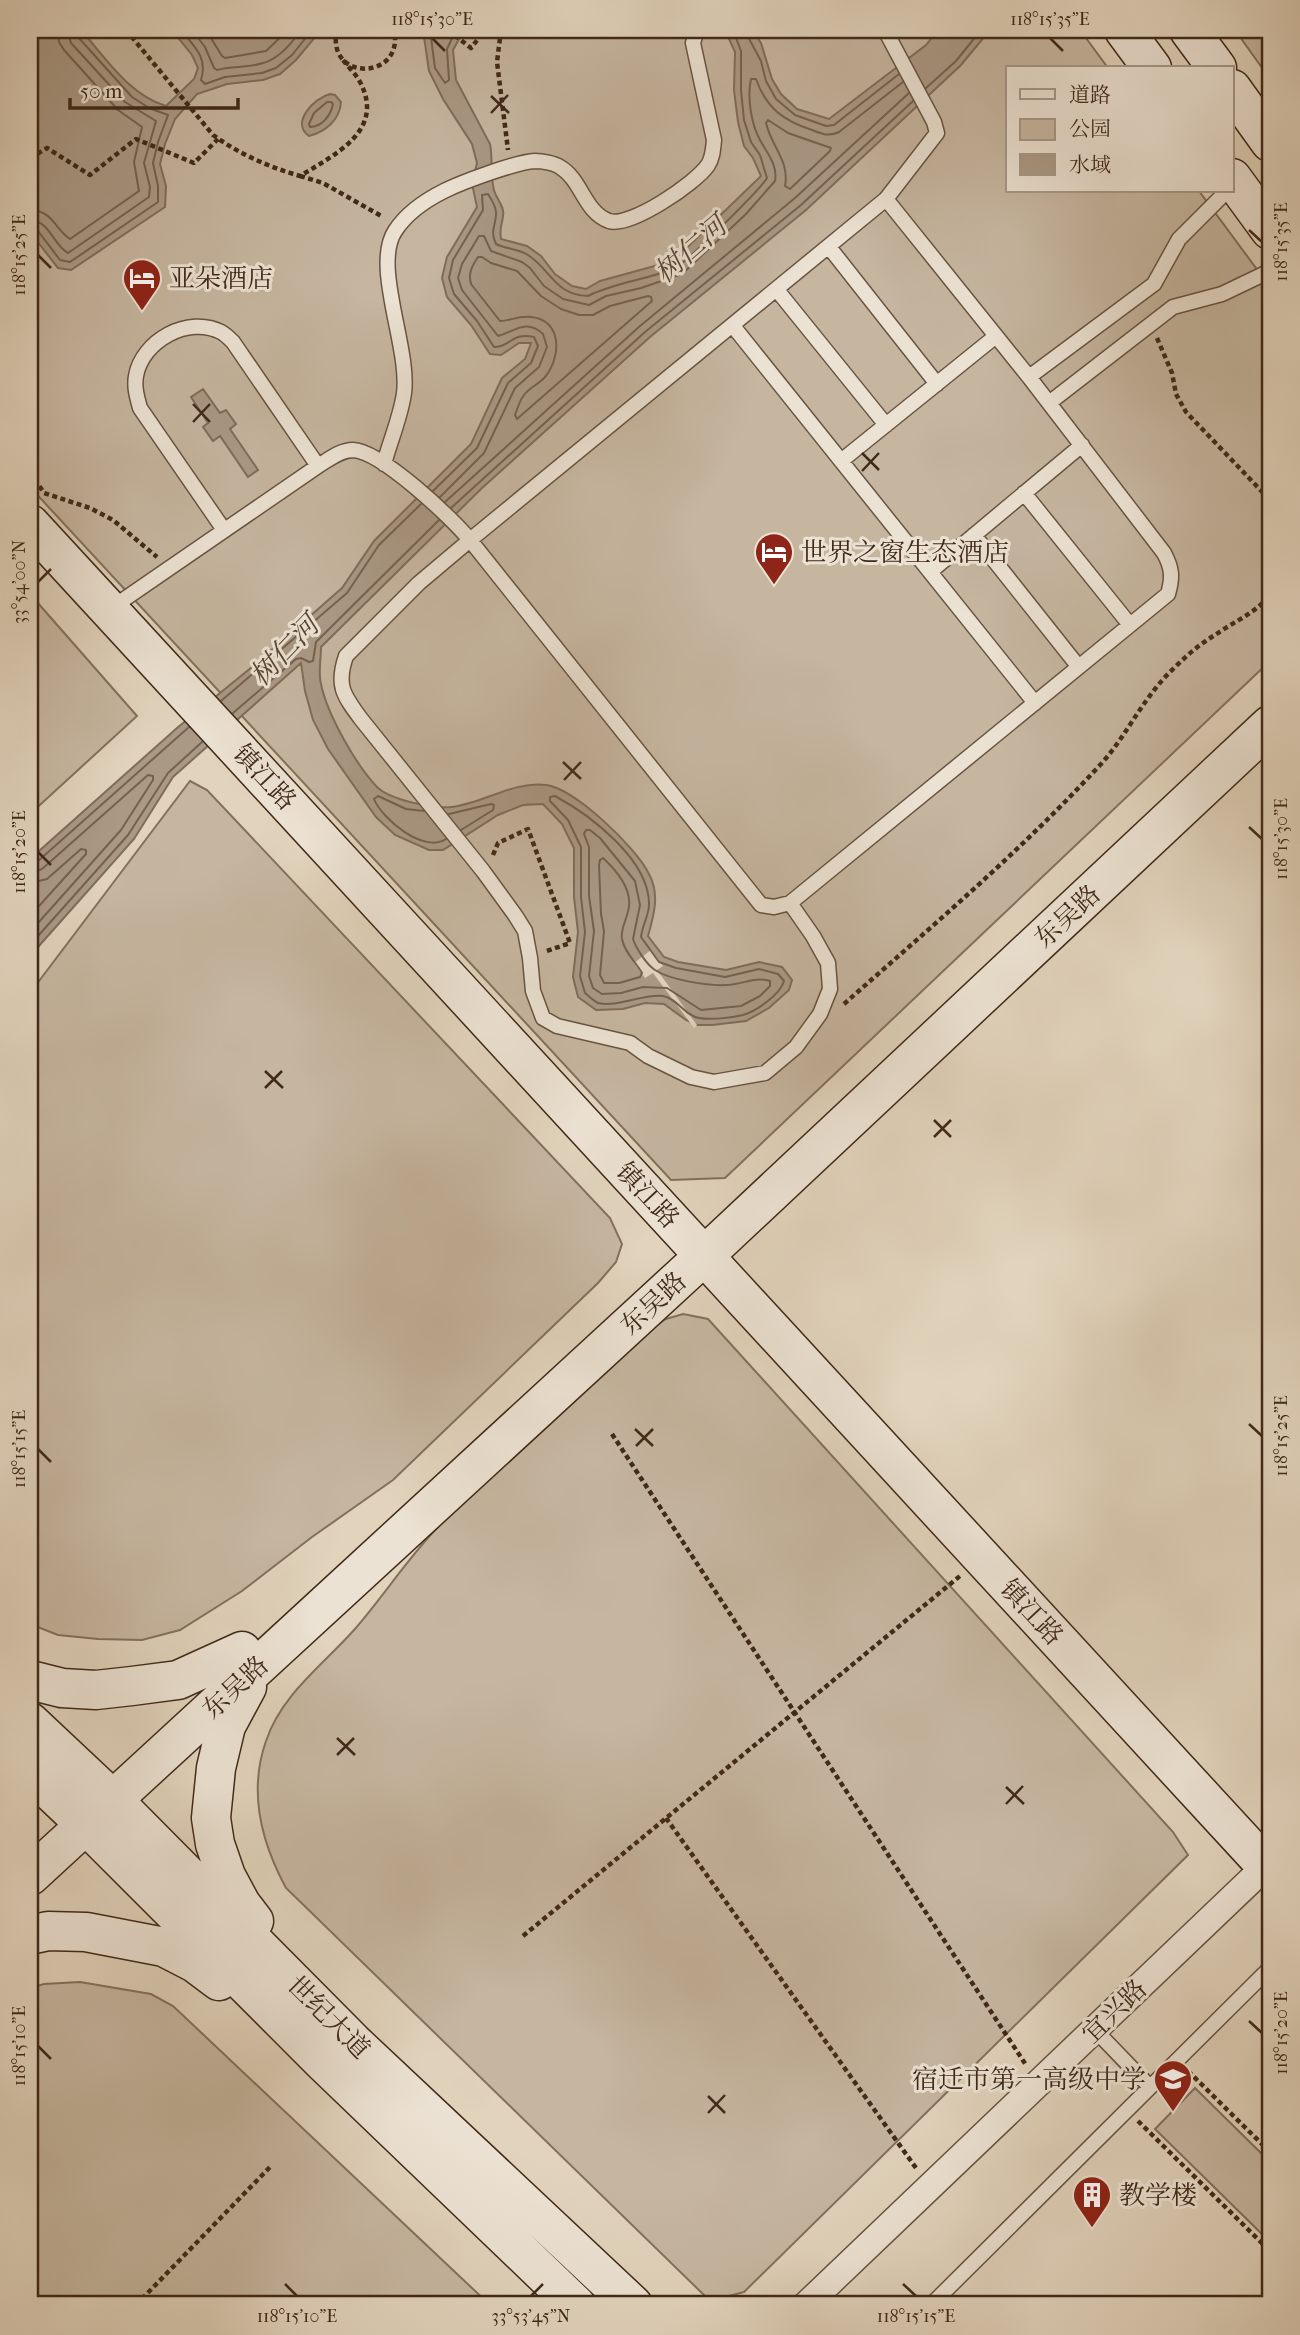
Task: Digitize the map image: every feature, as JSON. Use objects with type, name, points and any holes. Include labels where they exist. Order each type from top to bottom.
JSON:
[{"type":"street","points":[[1124,30],[1151,66]]},
{"type":"street","points":[[1189,30],[1216,66]]},
{"type":"street","points":[[1234,92],[1270,142]]},
{"type":"street","points":[[1234,188],[1270,230]]},
{"type":"street","name":"镇江路","points":[[30,524],[982,1558],[1268,1864]]},
{"type":"street","name":"东吴路","points":[[696,1248],[1270,702]]},
{"type":"street","name":"东吴路","points":[[30,1876],[92,1805],[696,1248],[1270,725]]},
{"type":"street","points":[[30,1680],[96,1690],[178,1679],[250,1659]]},
{"type":"street","points":[[250,1659],[226,1726],[216,1768],[211,1818],[215,1844],[226,1876],[241,1904],[338,2052]]},
{"type":"street","name":"世纪大道","points":[[30,1723],[92,1805],[338,2052],[576,2305]]},
{"type":"street","name":"世纪大道","points":[[30,1772],[92,1805]]},
{"type":"street","name":"东吴路","points":[[30,1849],[92,1805]]},
{"type":"street","name":"宜兴路","points":[[806,2305],[1268,1864]]},
{"type":"street","points":[[30,1935],[48,1931],[86,1932],[164,1947],[195,1963],[338,2052]]},
{"type":"street","name":"世纪大道","points":[[338,2052],[632,2305]]},
{"type":"lane","points":[[384,464],[404,393],[404,361],[391,298],[387,253],[389,242],[400,225],[416,209],[444,191],[505,168],[536,161],[558,165],[574,178],[589,205],[612,222],[626,220],[663,203],[707,167],[712,155],[714,139],[693,43],[697,30]]},
{"type":"lane","points":[[790,903],[828,963],[831,989],[820,1014],[796,1047],[765,1073],[714,1082],[691,1077],[630,1044],[557,1026],[543,1018],[533,991],[525,932],[486,876],[346,698],[340,684],[341,669],[346,656],[419,583],[886,200],[937,133],[887,33]]},
{"type":"lane","points":[[1029,377],[1153,284],[1179,239],[1223,192]]},
{"type":"lane","points":[[109,610],[337,454],[352,450],[365,453],[398,473],[459,526],[761,905],[775,907],[790,903],[1168,594],[1172,579],[1172,568],[1164,553],[1049,402],[886,200]]},
{"type":"lane","points":[[829,247],[937,384]]},
{"type":"lane","points":[[1049,402],[1173,307],[1222,293],[1270,271]]},
{"type":"lane","points":[[777,290],[886,425]]},
{"type":"lane","points":[[733,326],[1035,703]]},
{"type":"lane","points":[[224,530],[140,408],[135,391],[136,374],[143,356],[162,338],[182,328],[206,328],[221,332],[233,342],[318,466]]},
{"type":"lane","points":[[841,461],[996,336]]},
{"type":"lane","points":[[930,572],[1082,445]]},
{"type":"lane","points":[[1024,493],[1130,625]]},
{"type":"lane","points":[[974,535],[1078,666]]},
{"type":"lane","points":[[931,2305],[1270,1968]]},
{"type":"lane","points":[[1094,2030],[1150,2087]]},
{"type":"path","points":[[126,30],[218,139],[276,169],[323,183],[400,225]]},
{"type":"path","points":[[300,176],[346,148],[359,134],[364,122],[367,104],[360,82],[338,52],[335,42],[337,30]]},
{"type":"path","points":[[343,60],[360,69],[379,66],[393,52],[394,30]]},
{"type":"path","points":[[448,30],[471,48],[485,30]]},
{"type":"path","points":[[501,30],[497,62],[505,168]]},
{"type":"path","points":[[30,158],[47,148],[90,175],[136,139],[194,163],[218,139]]},
{"type":"path","points":[[1151,324],[1172,373],[1176,394],[1186,412],[1270,500]]},
{"type":"path","points":[[30,472],[44,493],[90,508],[113,520],[170,568]]},
{"type":"path","points":[[835,1012],[1031,835],[1102,763],[1150,692],[1172,670],[1195,649],[1240,620],[1270,595]]},
{"type":"path","points":[[486,876],[498,843],[527,829],[570,943],[530,958]]},
{"type":"path","points":[[612,1434],[1038,2084]]},
{"type":"path","points":[[523,1936],[982,1558]]},
{"type":"path","points":[[666,1818],[930,2188]]},
{"type":"path","points":[[1178,2060],[1270,2152]]},
{"type":"path","points":[[1127,2110],[1270,2251]]},
{"type":"path","points":[[136,2305],[272,2165]]},
{"type":"green space","points":[[30,30],[1080,30],[1107,66],[1006,66],[1006,192],[1200,192],[1270,287],[1270,661],[725,1178],[671,1180],[30,487]]},
{"type":"green space","points":[[1235,30],[1270,30],[1270,79]]},
{"type":"green space","points":[[30,594],[137,716],[30,814]]},
{"type":"green space","points":[[190,781],[207,790],[610,1218],[622,1244],[616,1262],[598,1283],[393,1480],[242,1591],[180,1630],[142,1640],[58,1635],[30,1624],[30,993]]},
{"type":"green space","points":[[683,1314],[708,1319],[1173,1832],[1188,1855],[744,2292],[725,2297],[705,2296],[286,1888],[264,1835],[258,1798],[258,1779],[266,1741],[282,1709],[304,1681],[354,1630],[427,1539],[489,1477],[647,1331],[666,1319]]},
{"type":"green space","points":[[80,1982],[151,1994],[173,2006],[490,2305],[30,2305],[30,1988],[44,1984]]},
{"type":"green space","points":[[1195,2088],[1270,2162],[1270,2242],[1155,2129]]},
{"type":"water","points":[[30,30],[81,30],[129,84],[153,101],[166,106],[194,79],[198,68],[192,55],[172,30],[321,30],[296,60],[280,74],[263,80],[227,84],[197,94],[175,119],[165,144],[160,164],[166,186],[165,207],[71,270],[58,268],[30,232]]},
{"type":"water","name":"树仁河","points":[[423,30],[464,30],[453,50],[456,80],[490,144],[493,184],[503,212],[501,239],[527,246],[541,256],[555,274],[572,286],[586,289],[600,281],[673,261],[761,176],[744,146],[738,122],[734,90],[735,52],[725,30],[752,30],[761,43],[772,79],[781,94],[797,109],[829,119],[926,45],[938,30],[990,30],[961,65],[806,210],[650,337],[482,488],[321,647],[320,680],[329,710],[352,753],[377,787],[402,800],[444,807],[464,805],[510,789],[534,785],[546,785],[572,797],[619,835],[649,874],[655,897],[648,936],[664,957],[726,970],[759,962],[782,967],[792,980],[789,990],[769,1008],[746,1021],[697,1025],[664,1004],[645,1003],[623,1009],[596,1010],[578,997],[573,977],[578,932],[574,897],[574,848],[562,824],[543,804],[523,805],[498,815],[443,850],[429,850],[395,835],[376,817],[328,749],[313,720],[301,663],[173,777],[134,839],[30,956],[30,859],[177,728],[342,588],[374,541],[471,444],[502,378],[525,359],[531,343],[519,343],[501,355],[490,354],[471,325],[447,297],[442,278],[447,257],[477,207],[472,184],[477,163],[472,144],[443,99],[429,71]]},
{"type":"water","points":[[330,94],[335,95],[341,102],[335,120],[321,132],[309,136],[302,125],[306,112],[317,100]]},
{"type":"water","points":[[203,389],[220,413],[226,410],[236,424],[230,429],[258,470],[248,477],[220,436],[213,441],[203,427],[208,423],[191,397]]},
{"type":"pier","points":[[651,950],[663,966],[657,970],[697,1025],[694,1028],[653,973],[645,978],[634,963]]},
{"type":"place","name":"亚朵酒店","points":[[142,312]]},
{"type":"place","name":"世界之窗生态酒店","points":[[774,586]]},
{"type":"place","name":"宿迁市第一高级中学","points":[[1173,2113]]},
{"type":"place","name":"教学楼","points":[[1092,2229]]}]
